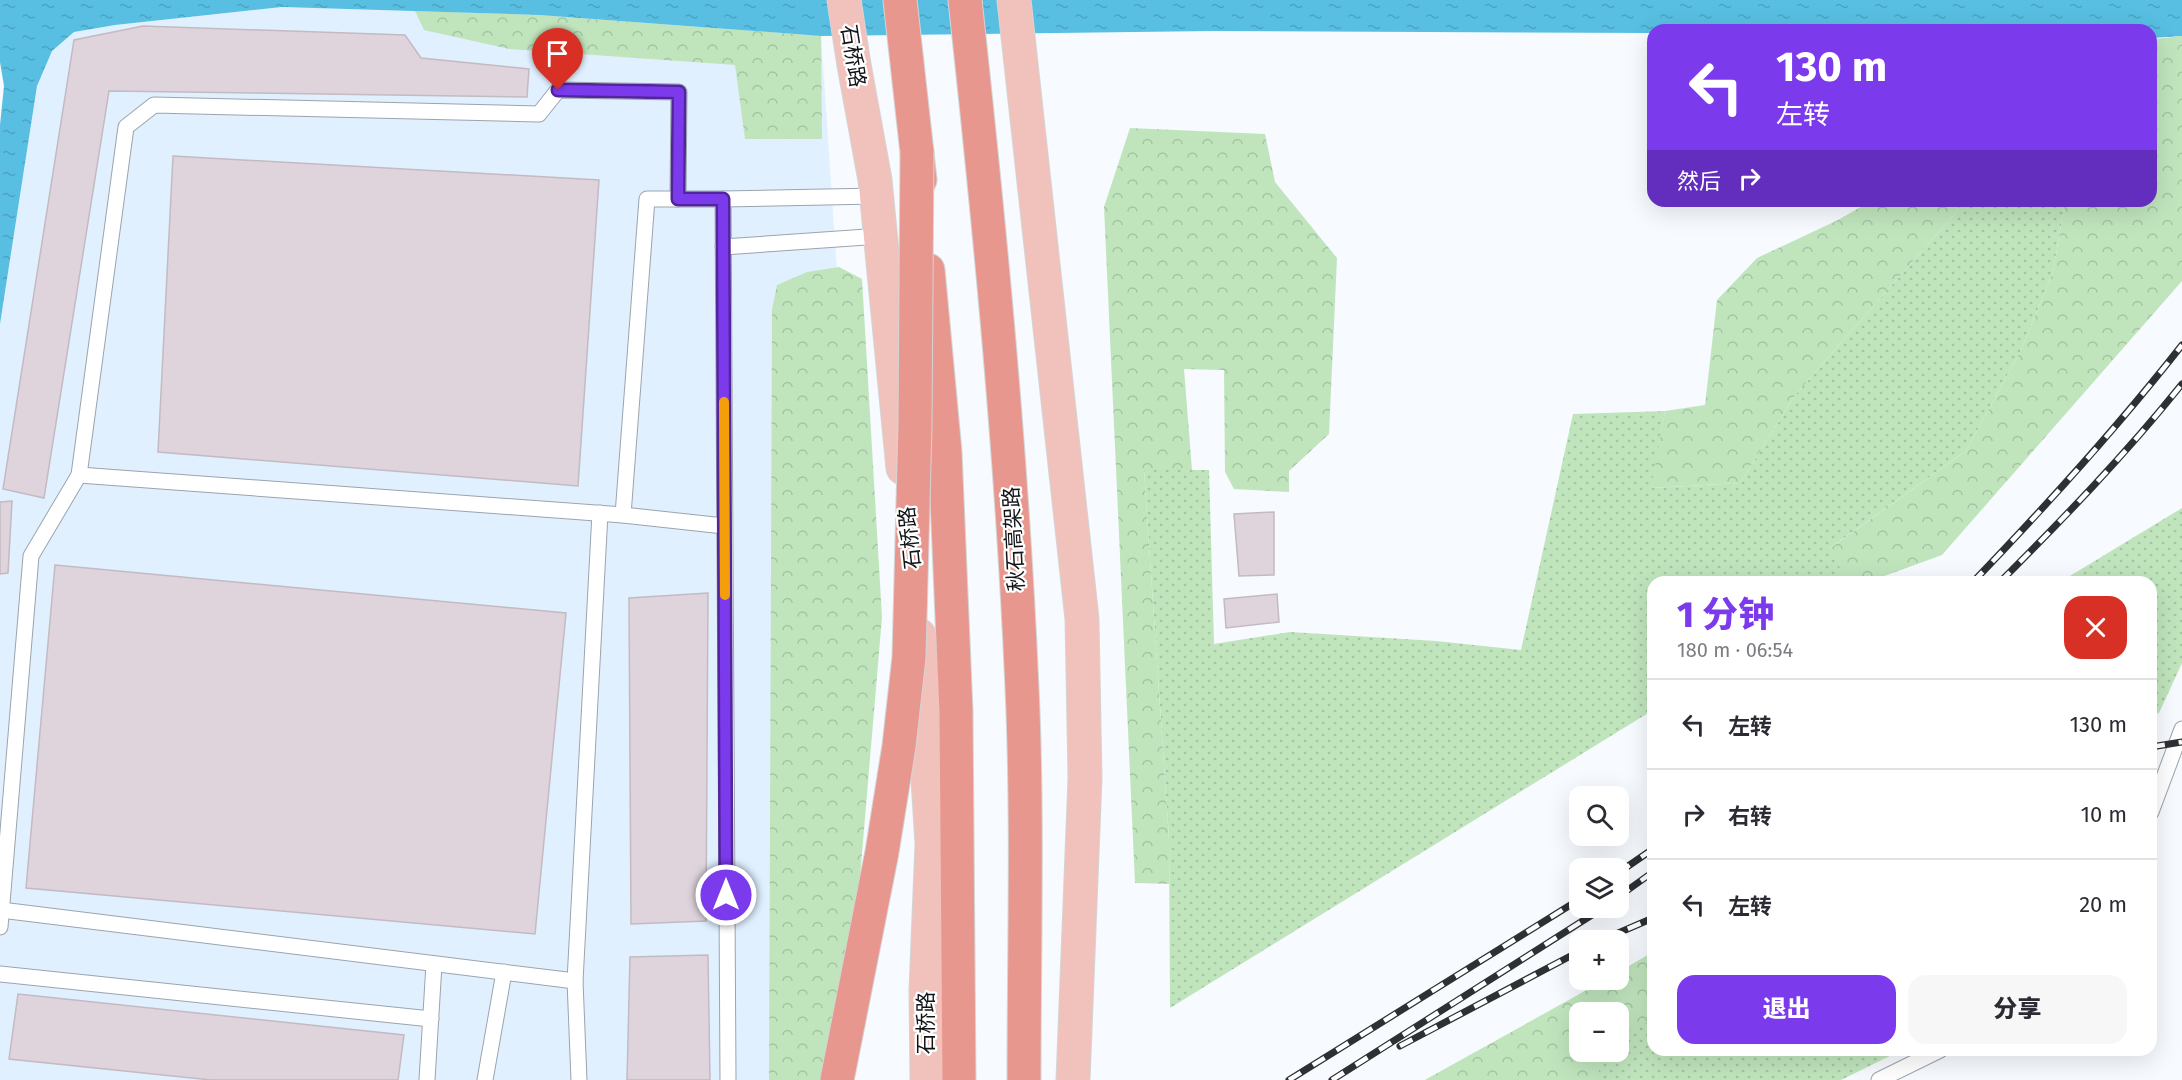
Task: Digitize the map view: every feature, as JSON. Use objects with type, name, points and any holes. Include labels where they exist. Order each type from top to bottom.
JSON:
[{"type":"highway","points":[[900,0],[917,150],[945,452],[956,711],[959,1080]]},
{"type":"highway","name":"秋石高架路","points":[[965,0],[1008,434],[1024,766],[1024,1080]]},
{"type":"highway","points":[[837,1080],[882,852],[899,746],[909,657],[915,425],[917,150]]},
{"type":"main road","name":"石桥路","points":[[844,0],[877,196],[924,687],[932,844],[926,990],[927,1080]]},
{"type":"main road","points":[[1014,0],[1082,619],[1085,778],[1073,1080]]},
{"type":"lane","points":[[0,927],[31,556],[79,475],[126,127],[154,105],[538,114],[558,90],[679,92],[678,199]]},
{"type":"lane","points":[[623,515],[647,200],[877,196]]},
{"type":"lane","points":[[723,199],[728,1080]]},
{"type":"lane","points":[[723,247],[880,236]]},
{"type":"lane","points":[[79,475],[600,513],[724,526]]},
{"type":"lane","points":[[579,1080],[574,981],[600,513]]},
{"type":"lane","points":[[2157,796],[2182,729]]},
{"type":"lane","points":[[1,910],[574,981]]},
{"type":"lane","points":[[427,1080],[434,964]]},
{"type":"lane","points":[[485,1080],[504,972]]},
{"type":"lane","points":[[0,974],[431,1019]]},
{"type":"lane","points":[[1879,1080],[1928,1056]]},
{"type":"shaded area","points":[[282,7],[539,15],[821,36],[861,625],[805,1080],[0,1080],[0,324],[37,86],[52,51],[74,32],[115,25]]},
{"type":"green space","points":[[415,11],[539,15],[821,36],[822,139],[745,139],[735,65],[509,49],[424,30]]},
{"type":"green space","points":[[2182,36],[2182,281],[1942,555],[1884,576],[1845,576],[1829,549],[1966,451],[2021,350],[2053,272],[2064,207],[2157,207],[2157,39]]},
{"type":"green space","points":[[1130,128],[1265,134],[1275,182],[1337,258],[1329,434],[1289,471],[1289,492],[1234,489],[1225,472],[1224,370],[1184,369],[1192,470],[1144,470],[1169,839],[1169,884],[1135,883],[1104,207]]},
{"type":"green space","points":[[1861,207],[1959,207],[1796,394],[1740,483],[1651,488],[1665,411],[1705,405],[1717,300],[1757,258]]},
{"type":"green space","points":[[1959,207],[2064,207],[2053,272],[2021,350],[1966,451],[1830,548],[1845,576],[1647,576],[1647,714],[1170,1008],[1169,839],[1144,470],[1209,470],[1214,644],[1290,632],[1436,641],[1521,650],[1573,414],[1665,411],[1652,488],[1740,483],[1796,394]]},
{"type":"green space","points":[[839,267],[862,279],[882,617],[848,1018],[837,1080],[769,1080],[772,309],[777,285],[807,272]]},
{"type":"green space","points":[[2182,508],[2182,663],[2159,713],[2157,714],[2157,576],[2070,576]]},
{"type":"green space","points":[[1647,956],[1647,1056],[1890,1056],[1841,1080],[1425,1080],[1587,990],[1629,990],[1629,966]]},
{"type":"green space","points":[[1647,956],[1647,1023],[1629,1031],[1629,1002],[1569,1002],[1569,1062],[1602,1062],[1596,1080],[1425,1080],[1587,990],[1629,990],[1629,966]]},
{"type":"water","points":[[0,0],[2182,0],[2182,36],[2157,38],[2157,24],[1647,24],[1647,33],[1213,31],[821,36],[539,15],[282,7],[115,25],[74,32],[52,51],[37,86],[0,324],[0,125],[4,86],[0,62]]},
{"type":"building","points":[[143,26],[405,35],[421,58],[529,69],[527,97],[109,91],[44,498],[3,489],[74,40]]},
{"type":"building","points":[[173,156],[599,180],[578,486],[158,452]]},
{"type":"building","points":[[12,501],[8,573],[0,574],[0,502]]},
{"type":"building","points":[[1274,512],[1274,575],[1239,576],[1234,514]]},
{"type":"building","points":[[55,565],[566,613],[535,934],[26,888]]},
{"type":"building","points":[[708,593],[706,921],[631,924],[629,598]]},
{"type":"building","points":[[1277,594],[1279,622],[1226,628],[1224,599]]},
{"type":"building","points":[[708,955],[710,1080],[627,1080],[630,957]]},
{"type":"building","points":[[18,994],[404,1035],[398,1080],[211,1080],[9,1059]]},
{"type":"railway","points":[[1979,576],[2080,466],[2182,345]]},
{"type":"railway","points":[[2006,576],[2094,486],[2182,384]]},
{"type":"railway","points":[[2157,746],[2182,742]]},
{"type":"railway","points":[[1629,865],[1647,853]]},
{"type":"railway","points":[[1629,889],[1647,876]]},
{"type":"railway","points":[[1289,1080],[1569,906]]},
{"type":"railway","points":[[1332,1080],[1587,918]]},
{"type":"railway","points":[[1625,930],[1647,921]]},
{"type":"railway","points":[[1400,1046],[1569,957]]},
{"type":"slow traffic","points":[[724,402],[725,595]]},
{"type":"route","points":[[558,90],[679,92],[678,199],[723,199],[726,895]]}]
